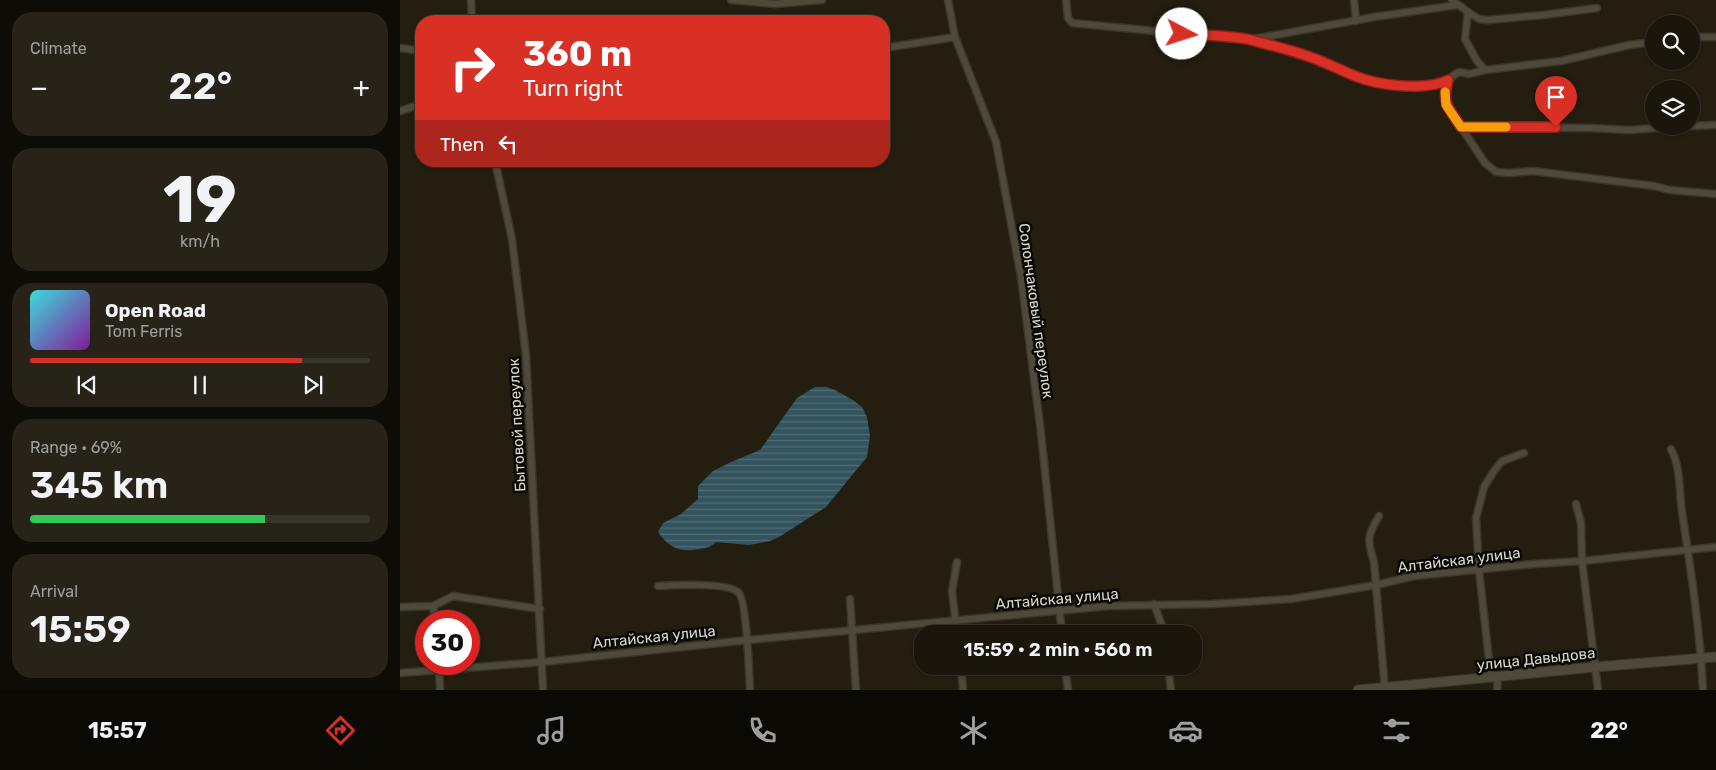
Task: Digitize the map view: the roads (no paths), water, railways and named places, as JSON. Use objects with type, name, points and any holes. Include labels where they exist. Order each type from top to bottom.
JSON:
[{"type":"main road","name":"улица Давыдова","points":[[1358,690],[1716,657]]},
{"type":"street","points":[[471,0],[472,15]]},
{"type":"street","points":[[731,0],[775,4],[822,0]]},
{"type":"street","name":"Солончаковый переулок","points":[[948,0],[955,37],[996,142],[1017,258],[1041,433],[1061,625]]},
{"type":"street","points":[[1066,0],[1068,18],[1072,23],[1248,40],[1308,56],[1356,77],[1377,82],[1417,87],[1440,84],[1459,72],[1469,74],[1486,70],[1561,61],[1645,43]]},
{"type":"street","points":[[1354,0],[1356,21]]},
{"type":"street","points":[[1452,0],[1479,19],[1488,20],[1543,16],[1597,8]]},
{"type":"street","points":[[1248,40],[1374,17],[1457,5]]},
{"type":"street","points":[[1468,12],[1465,39],[1477,61],[1486,70]]},
{"type":"street","points":[[890,47],[955,37]]},
{"type":"street","points":[[1700,37],[1716,37]]},
{"type":"street","points":[[400,48],[415,50]]},
{"type":"street","points":[[1448,80],[1444,95],[1446,105],[1485,163],[1496,172],[1533,171],[1654,186],[1670,190],[1716,194]]},
{"type":"street","points":[[400,111],[415,106]]},
{"type":"street","points":[[1700,126],[1716,125]]},
{"type":"street","points":[[1461,127],[1645,129]]},
{"type":"street","name":"Бытовой переулок","points":[[496,167],[512,238],[526,355],[543,690]]},
{"type":"street","points":[[1671,449],[1678,468],[1680,498],[1701,658],[1703,690]]},
{"type":"street","points":[[1497,690],[1479,570],[1476,518],[1484,487],[1494,471],[1502,461],[1524,453]]},
{"type":"street","points":[[1576,504],[1581,523],[1582,562],[1598,690]]},
{"type":"street","points":[[1379,516],[1368,538],[1374,562],[1385,689]]},
{"type":"street","name":"Алтайская улица","points":[[480,665],[542,662],[748,640],[1108,606],[1212,604],[1291,599],[1376,585],[1414,576],[1534,564],[1582,562],[1716,547]]},
{"type":"street","points":[[955,625],[952,591],[957,562]]},
{"type":"street","points":[[658,586],[707,585],[732,588],[740,593],[743,601],[748,640],[750,690]]},
{"type":"street","points":[[400,607],[433,606],[453,596],[540,609]]},
{"type":"street","points":[[850,599],[856,690]]},
{"type":"street","points":[[1154,604],[1161,625]]},
{"type":"street","points":[[433,606],[434,610]]},
{"type":"street","name":"Алтайская улица","points":[[400,673],[415,671]]},
{"type":"street","points":[[439,675],[440,690]]},
{"type":"street","points":[[962,675],[963,690]]},
{"type":"street","points":[[1066,675],[1068,690]]},
{"type":"street","points":[[1169,675],[1171,690]]},
{"type":"water","points":[[815,387],[826,387],[835,390],[862,407],[867,417],[870,436],[867,457],[826,507],[770,541],[749,545],[716,542],[706,548],[692,550],[681,550],[666,542],[658,532],[663,523],[681,514],[698,499],[698,486],[713,471],[760,450],[797,398]]}]
